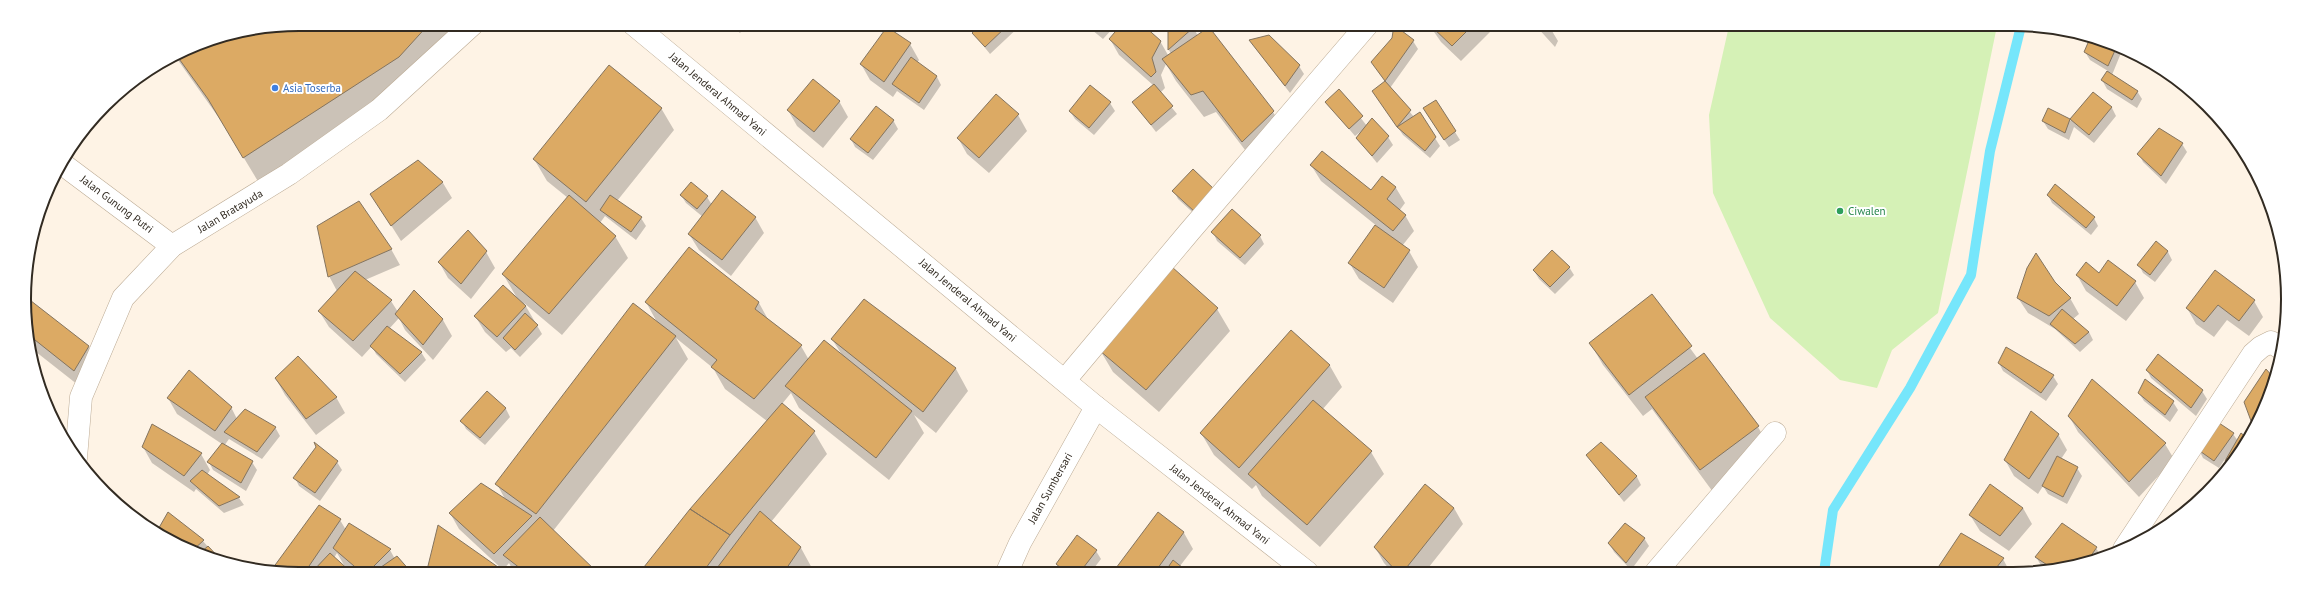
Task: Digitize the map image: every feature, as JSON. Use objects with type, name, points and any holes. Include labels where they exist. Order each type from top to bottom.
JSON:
[{"type":"street","name":"Jalan Bratayuda","points":[[77,449],[80,397],[123,298],[172,246],[289,174],[379,110],[465,31]]},
{"type":"street","name":"Jalan Jenderal Ahmad Yani","points":[[642,31],[1096,407],[1301,567]]},
{"type":"street","points":[[1065,380],[1190,231],[1363,31]]},
{"type":"street","name":"Jalan Gunung Putri","points":[[66,167],[172,246]]},
{"type":"street","points":[[2130,540],[2253,354],[2261,347],[2271,342],[2277,346]]},
{"type":"street","name":"Jalan Sumbersari","points":[[1009,567],[1020,543],[1096,407]]},
{"type":"street","points":[[1660,567],[1775,433]]},
{"type":"green space","name":"Ciwalen","points":[[1728,31],[1996,31],[1938,313],[1892,350],[1877,388],[1840,380],[1770,318],[1713,193],[1709,115]]},
{"type":"building","name":"Asia Toserba","points":[[299,31],[423,31],[399,57],[243,158],[208,99],[179,59],[213,45],[264,33]]},
{"type":"building","points":[[884,31],[893,31],[911,43],[884,82],[860,64]]},
{"type":"building","points":[[974,31],[1002,31],[985,47],[972,33]]},
{"type":"building","points":[[1116,31],[1150,31],[1161,41],[1152,58],[1156,72],[1151,77],[1109,39]]},
{"type":"building","points":[[1168,31],[1189,31],[1168,50]]},
{"type":"building","points":[[1203,31],[1212,31],[1274,111],[1242,142],[1203,91],[1191,95],[1162,59]]},
{"type":"building","points":[[1393,31],[1402,31],[1414,40],[1385,81],[1371,62],[1392,38]]},
{"type":"building","points":[[1436,31],[1467,31],[1452,46]]},
{"type":"building","points":[[1269,35],[1300,65],[1285,86],[1249,40]]},
{"type":"building","points":[[2088,42],[2115,51],[2108,66],[2084,52]]},
{"type":"building","points":[[911,57],[937,76],[919,103],[892,84]]},
{"type":"building","points":[[609,65],[662,108],[586,202],[533,159]]},
{"type":"building","points":[[2107,71],[2138,91],[2132,100],[2101,80]]},
{"type":"building","points":[[813,79],[840,101],[814,132],[787,110]]},
{"type":"building","points":[[1385,81],[1411,110],[1397,127],[1372,91]]},
{"type":"building","points":[[1154,84],[1173,106],[1151,125],[1132,102]]},
{"type":"building","points":[[1090,85],[1111,102],[1089,128],[1069,111]]},
{"type":"building","points":[[1339,89],[1363,116],[1349,129],[1325,102]]},
{"type":"building","points":[[2093,92],[2112,107],[2089,135],[2070,119]]},
{"type":"building","points":[[996,94],[1019,114],[979,158],[957,138]]},
{"type":"building","points":[[1436,100],[1456,131],[1444,140],[1423,108]]},
{"type":"building","points":[[876,106],[894,120],[868,153],[850,139]]},
{"type":"building","points":[[2048,108],[2070,119],[2065,133],[2042,121]]},
{"type":"building","points":[[1420,112],[1436,137],[1425,151],[1397,127]]},
{"type":"building","points":[[1372,118],[1389,136],[1372,156],[1356,138]]},
{"type":"building","points":[[2159,128],[2183,143],[2161,176],[2137,154]]},
{"type":"building","points":[[1322,151],[1371,190],[1382,176],[1396,187],[1387,199],[1406,215],[1393,231],[1310,165]]},
{"type":"building","points":[[418,160],[443,182],[391,226],[370,194]]},
{"type":"building","points":[[1193,169],[1215,190],[1195,212],[1172,191]]},
{"type":"building","points":[[691,182],[708,196],[697,209],[680,195]]},
{"type":"building","points":[[2055,184],[2095,217],[2086,228],[2047,195]]},
{"type":"building","points":[[722,190],[756,217],[722,260],[688,234]]},
{"type":"building","points":[[569,195],[616,236],[549,314],[502,274]]},
{"type":"building","points":[[610,195],[642,217],[631,232],[600,210]]},
{"type":"building","points":[[359,201],[392,249],[328,277],[317,226]]},
{"type":"building","points":[[1232,209],[1261,235],[1240,258],[1211,232]]},
{"type":"building","points":[[1375,225],[1410,250],[1384,288],[1348,263]]},
{"type":"building","points":[[468,230],[487,251],[461,284],[438,262]]},
{"type":"building","points":[[2156,241],[2168,251],[2150,275],[2137,265]]},
{"type":"building","points":[[689,247],[759,302],[755,309],[802,345],[754,399],[711,367],[717,360],[645,302]]},
{"type":"building","points":[[1552,250],[1570,267],[1550,287],[1533,270]]},
{"type":"building","points":[[2036,253],[2055,282],[2071,298],[2049,316],[2017,298],[2027,268]]},
{"type":"building","points":[[2108,260],[2136,281],[2117,306],[2076,275],[2086,262],[2099,273]]},
{"type":"building","points":[[1172,267],[1218,308],[1146,390],[1099,350]]},
{"type":"building","points":[[2215,270],[2255,300],[2239,321],[2218,305],[2204,322],[2186,308]]},
{"type":"building","points":[[355,271],[392,300],[353,341],[318,311]]},
{"type":"building","points":[[503,285],[526,306],[497,337],[474,316]]},
{"type":"building","points":[[414,290],[443,319],[423,345],[395,314]]},
{"type":"building","points":[[1652,294],[1692,346],[1629,395],[1589,343]]},
{"type":"building","points":[[864,299],[956,368],[923,412],[831,339]]},
{"type":"building","points":[[31,301],[89,346],[74,371],[34,339]]},
{"type":"building","points":[[633,303],[676,336],[536,514],[495,484]]},
{"type":"building","points":[[2062,309],[2089,332],[2075,344],[2050,324]]},
{"type":"building","points":[[525,313],[538,325],[515,350],[503,338]]},
{"type":"building","points":[[387,326],[422,352],[400,374],[370,346]]},
{"type":"building","points":[[1291,330],[1330,365],[1239,468],[1200,433]]},
{"type":"building","points":[[824,340],[912,411],[876,458],[785,386]]},
{"type":"building","points":[[2006,347],[2054,375],[2041,393],[1998,363]]},
{"type":"building","points":[[1704,353],[1759,426],[1700,470],[1645,397]]},
{"type":"building","points":[[2158,354],[2203,390],[2191,408],[2146,370]]},
{"type":"building","points":[[298,356],[337,397],[306,419],[275,378]]},
{"type":"building","points":[[2266,369],[2270,374],[2261,402],[2251,421],[2244,402]]},
{"type":"building","points":[[189,370],[232,407],[215,431],[167,398]]},
{"type":"building","points":[[2092,379],[2166,443],[2129,482],[2068,416]]},
{"type":"building","points":[[2145,379],[2174,401],[2165,415],[2138,393]]},
{"type":"building","points":[[487,391],[506,408],[480,438],[460,421]]},
{"type":"building","points":[[1313,400],[1372,451],[1307,525],[1248,474]]},
{"type":"building","points":[[782,403],[815,431],[730,535],[690,509]]},
{"type":"building","points":[[245,409],[276,427],[257,452],[224,432]]},
{"type":"building","points":[[2031,411],[2059,434],[2029,479],[2004,460]]},
{"type":"building","points":[[2216,421],[2234,433],[2214,461],[2197,449]]},
{"type":"building","points":[[152,424],[202,453],[184,476],[142,447]]},
{"type":"building","points":[[2241,433],[2244,435],[2226,462],[2225,461]]},
{"type":"building","points":[[314,442],[338,461],[315,493],[293,478],[316,447]]},
{"type":"building","points":[[1601,442],[1637,476],[1619,495],[1586,455]]},
{"type":"building","points":[[222,443],[253,461],[241,483],[207,462]]},
{"type":"building","points":[[2057,456],[2078,467],[2063,497],[2042,486]]},
{"type":"building","points":[[202,470],[240,497],[219,506],[190,481]]},
{"type":"building","points":[[481,483],[532,516],[494,554],[449,513]]},
{"type":"building","points":[[1425,484],[1454,508],[1407,567],[1392,567],[1374,547]]},
{"type":"building","points":[[1990,484],[2023,508],[2000,536],[1969,515]]},
{"type":"building","points":[[319,505],[341,519],[308,567],[275,566]]},
{"type":"building","points":[[690,509],[730,535],[707,567],[644,567]]},
{"type":"building","points":[[760,511],[801,547],[787,567],[718,567]]},
{"type":"building","points":[[168,512],[204,540],[196,547],[159,527]]},
{"type":"building","points":[[1158,512],[1184,532],[1159,567],[1117,567]]},
{"type":"building","points":[[540,517],[592,567],[519,567],[503,555]]},
{"type":"building","points":[[349,523],[391,549],[373,567],[355,567],[333,548]]},
{"type":"building","points":[[1625,523],[1645,538],[1626,563],[1608,543]]},
{"type":"building","points":[[2062,523],[2097,547],[2091,555],[2048,565],[2035,557]]},
{"type":"building","points":[[438,525],[498,567],[428,567]]},
{"type":"building","points":[[1961,533],[2004,558],[1997,567],[1939,566]]},
{"type":"building","points":[[1077,535],[1097,550],[1084,567],[1060,567],[1056,564]]},
{"type":"building","points":[[208,546],[215,554],[213,553],[204,550]]},
{"type":"building","points":[[330,553],[345,567],[317,567]]},
{"type":"building","points":[[397,556],[407,567],[381,567]]},
{"type":"building","points":[[1173,560],[1182,567],[1168,567]]},
{"type":"waterway","points":[[1825,567],[1833,510],[1910,388],[1971,275],[1990,151],[2020,31]]},
{"type":"place","name":"Asia Toserba","points":[[275,88]]},
{"type":"place","name":"Ciwalen","points":[[1840,211]]}]
